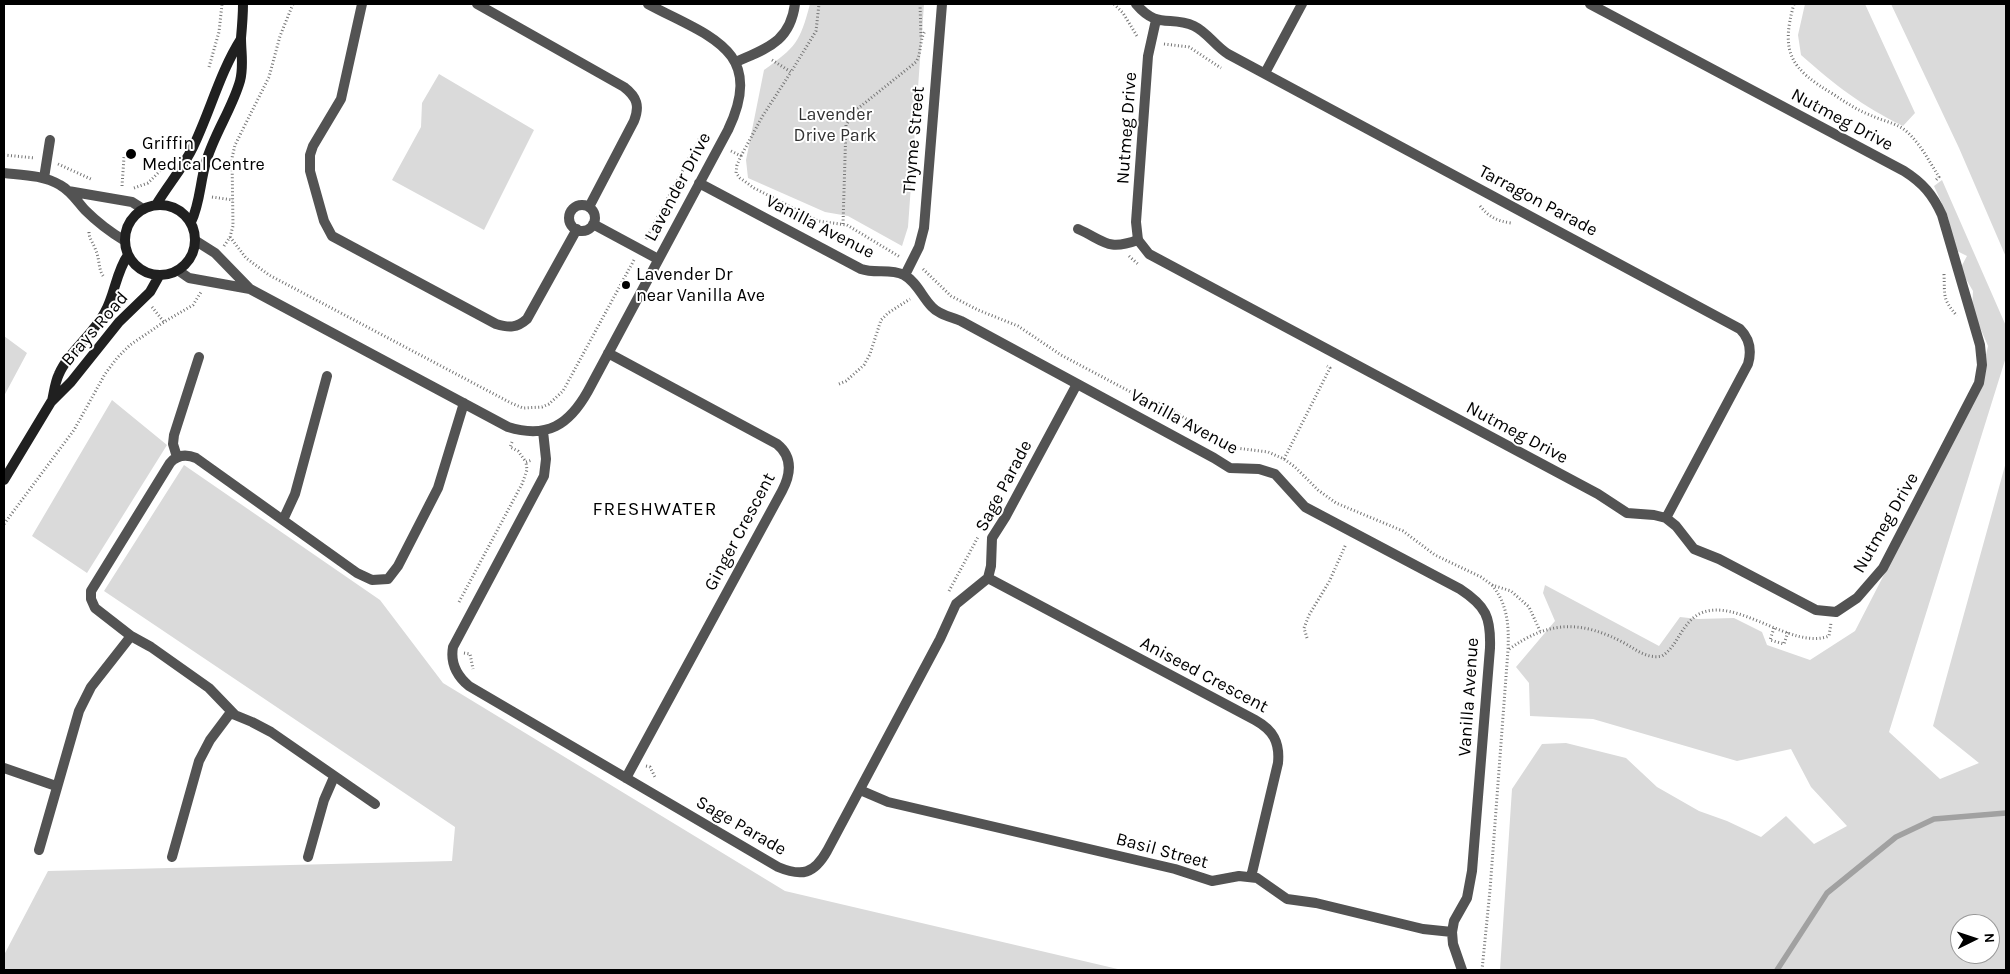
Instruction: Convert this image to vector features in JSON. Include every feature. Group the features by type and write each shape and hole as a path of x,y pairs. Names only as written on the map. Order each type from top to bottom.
{"main road":[{"path":"191,222 196,211 202,178 212,145 228,113 241,79 244,63 241,39 243,4"},
{"path":"156,205 187,160 216,96 229,58 241,39"},
{"path":"156,205 176,208 191,222 196,241 194,252 188,263 178,271 169,275 159,276 141,270 128,255 125,241 129,222 143,209 156,205"},
{"name":"Brays Road","path":"51,402 59,375 69,358 94,329 110,304 118,280 120,266 128,255"},
{"name":"Brays Road","path":"4,480 51,402 71,382 119,322 150,292 159,276"}],"street":[{"path":"362,4 341,99 313,146 310,155 310,171 324,221 332,236 496,324 513,327 522,323 530,314 577,229"},
{"path":"477,4 624,87 636,100 638,111 634,121 589,207"},
{"path":"648,4 716,40 731,54 736,62 769,46 783,36 792,20 795,4"},
{"name":"Thyme Street","path":"905,275 919,247 924,228 942,4"},
{"path":"1136,4 1156,20"},
{"path":"1266,73 1302,4"},
{"name":"Nutmeg Drive","path":"1156,20 1148,56 1136,222 1138,240 1145,250 1154,257 1598,494 1627,513 1666,518 1676,526 1690,546 1700,552 1719,559 1816,610 1831,613 1843,609 1857,598 1883,568 1974,394 1981,374 1982,355 1942,215 1930,192 1904,171 1590,4"},
{"name":"Tarragon Parade","path":"1156,20 1193,25 1205,33 1221,49 1721,317 1743,332 1750,346 1748,364 1666,518"},
{"name":"Lavender Drive","path":"196,241 215,253 250,289 508,427 524,431 543,431 558,425 574,414 736,114 740,101 741,81 736,62"},
{"path":"44,178 50,140"},
{"path":"4,173 44,178 68,190 132,202 143,209"},
{"name":"Vanilla Avenue","path":"699,183 861,269 868,271 893,271 905,275 914,282 937,312 961,322 1214,458 1227,467 1234,469 1259,469 1276,474 1305,507 1460,588 1482,606 1490,626 1490,648 1472,872 1467,898 1454,921 1452,932"},
{"path":"68,190 86,211 109,232 125,241"},
{"path":"577,206 589,207 594,213 593,224 584,230 577,229 571,223 571,212 577,206"},
{"path":"593,224 658,259"},
{"path":"1078,229 1110,245 1120,246 1138,240"},
{"name":"Lavender Drive","path":"178,271 189,278 250,289"},
{"name":"Ginger Crescent","path":"608,354 777,444 787,456 789,472 782,491 626,778"},
{"path":"176,458 173,444 174,435 199,357"},
{"path":"283,520 295,494 327,376"},
{"name":"Sage Parade","path":"543,431 546,459 544,476 532,502 453,647 453,666 458,676 469,686 778,867 801,873 812,870 822,860 940,639 956,604 988,578 991,566 991,542 994,533 1006,516 1077,384"},
{"path":"375,804 271,732 231,712 209,688 151,647 131,636 95,608 90,599 91,591 166,470 176,458 186,455 196,458 357,573 372,580 388,579 398,566 438,488 464,403"},
{"name":"Aniseed Crescent","path":"988,578 1255,720 1273,734 1278,749 1278,763 1251,876"},
{"path":"38,850 74,726 84,699 131,636"},
{"path":"172,857 199,760 210,740 231,712"},
{"path":"4,768 56,786"},
{"path":"308,857 324,800 334,777"},
{"name":"Basil Street","path":"860,790 888,802 1175,869 1205,880 1251,876"},
{"path":"1251,876 1263,881 1286,899 1316,903 1423,929 1452,932 1453,944 1462,970"}],"path":[{"path":"209,69 215,49 222,4"},
{"path":"222,248 230,237 233,226 232,158 234,145 268,77 280,36 293,4"},
{"path":"819,4 816,31 762,117 741,156 736,169 738,176 769,196 818,221 843,224 900,257"},
{"path":"843,224 846,125 856,110 916,62 921,51 920,4"},
{"path":"1114,4 1123,13 1136,36"},
{"path":"1794,4 1787,39 1789,50 1801,72 1863,112 1895,124 1908,133 1939,177 1933,183"},
{"path":"921,38 926,28"},
{"path":"1161,44 1189,46 1225,70"},
{"path":"772,60 791,72"},
{"path":"646,238 702,134 709,138"},
{"path":"732,151 741,156"},
{"path":"122,187 124,157"},
{"path":"113,186 142,186 152,179 165,165"},
{"path":"161,170 166,175"},
{"path":"207,196 233,200"},
{"path":"1478,204 1495,220 1514,223"},
{"path":"92,228 89,237 96,251 102,274 109,280"},
{"path":"230,237 246,258 268,275 523,408 542,407 549,404 563,391 635,259"},
{"path":"1124,250 1141,266"},
{"path":"921,268 957,299 978,310 1027,330 1061,355 1142,398 1169,408 1189,423 1220,441 1236,448 1268,452 1284,458 1326,497 1402,531 1435,555 1481,577 1499,593 1509,630 1490,890 1482,970"},
{"path":"1943,272 1944,295 1948,305 1959,319"},
{"path":"932,285 937,282"},
{"path":"4,524 74,430 105,374 117,358 130,345 193,305 199,298 202,288"},
{"path":"839,384 846,381 864,365 870,354 881,320 910,298"},
{"path":"149,304 164,322"},
{"path":"1284,458 1330,368 1325,365"},
{"path":"522,414 523,408"},
{"path":"458,605 522,484 527,470 526,462 518,451 510,447 512,442"},
{"path":"526,462 532,460"},
{"path":"1359,522 1363,515"},
{"path":"946,597 982,529"},
{"path":"1307,638 1304,628 1309,615 1329,582 1347,543"},
{"path":"1492,585 1505,588 1518,596 1529,607 1540,631"},
{"path":"1508,650 1523,639 1540,631 1569,626 1584,627 1614,638 1647,656 1656,657 1667,653 1688,623 1707,611 1732,612 1774,628 1807,637 1824,638 1830,635 1831,624"},
{"path":"1774,628 1770,640 1784,644 1788,632"},
{"path":"464,653 470,654 472,667 478,674"},
{"path":"645,766 650,767 652,775 657,780"}],"green space":[{"name":"Lavender Drive Park","path":"810,4 924,4 908,227 902,246 848,216 825,212 748,178 746,160 764,70 795,43 803,27"},
{"path":"1805,4 1865,4 1915,113 1903,126 1849,94 1801,55 1798,35"},
{"path":"1891,4 2006,4 2006,257 1959,148"},
{"path":"439,74 534,130 484,230 392,180 421,127 422,103"},
{"path":"1942,180 2006,326 2006,357 1889,732 1940,779 1979,763 1933,726 2006,462 2006,970 1500,970 1512,789 1542,744 1566,743 1626,758 1657,787 1699,811 1727,821 1761,837 1786,816 1814,844 1847,826 1811,787 1791,749 1737,761 1593,719 1530,716 1529,683 1516,667 1555,621 1543,593 1545,585 1659,646 1680,617 1698,619 1734,618 1762,632 1767,645 1810,660 1855,631 1977,394 1988,346 1972,309 1973,291 1960,269 1967,256 1955,250 1948,217 1934,186"},
{"path":"4,336 27,353 4,396"},
{"path":"112,400 167,445 87,573 32,536"},
{"path":"184,465 380,600 443,683 785,891 1122,970 4,970 4,955 48,871 452,861 455,827 104,591"}],"waterway":[{"path":"1777,970 1827,893 1896,837 1934,819 2006,813"}],"place":[{"name":"Griffin Medical Centre","path":"131,154"},
{"name":"Lavender Dr near Vanilla Ave","path":"626,285"}],"district":[{"name":"FRESHWATER","path":"655,510"}]}
